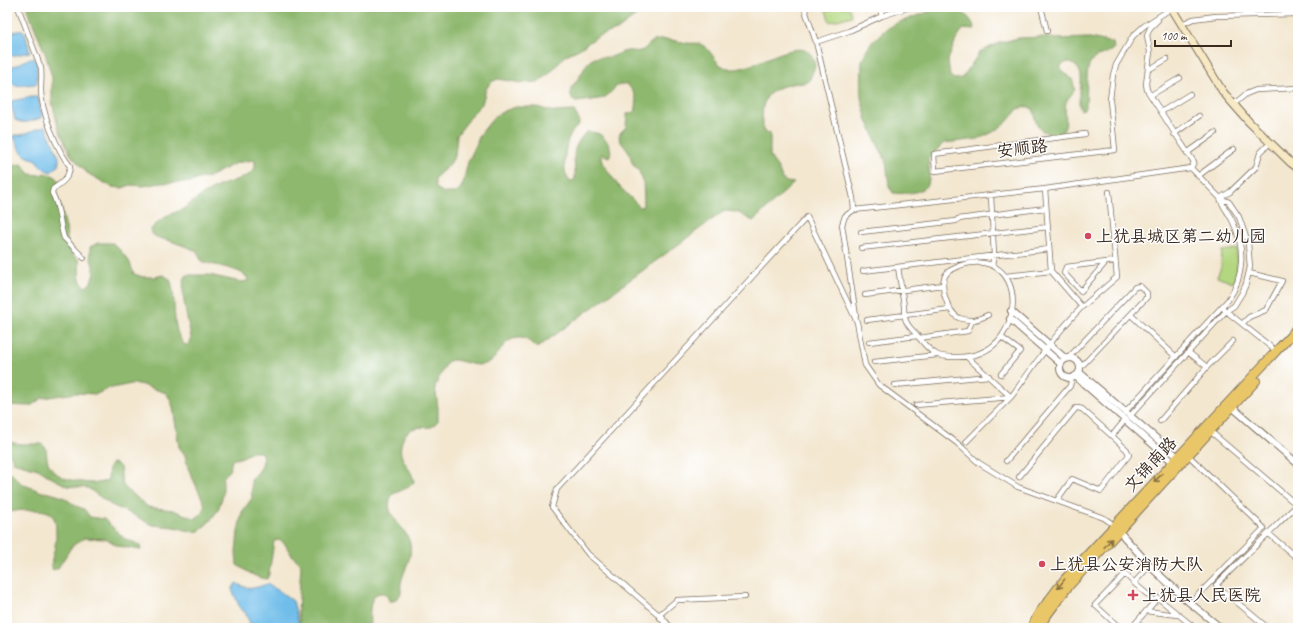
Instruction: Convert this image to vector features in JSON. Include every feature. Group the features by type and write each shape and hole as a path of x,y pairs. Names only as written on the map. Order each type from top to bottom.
{"main road":[{"path":"1172,7 1223,92 1249,122 1297,167"},
{"name":"文锦南路","path":"1040,628 1067,588 1116,528 1175,459 1293,333 1298,325"},
{"name":"文锦南路","path":"1030,628 1039,613 1064,580 1188,455 1298,334"}],"street":[{"path":"18,7 41,68 42,77 40,90 47,120 63,158 70,166 65,181 53,188 52,193 59,208 62,233 64,238 84,258"},
{"path":"804,7 816,42 853,198 854,210"},
{"path":"879,7 882,16"},
{"path":"816,42 849,31 882,16 910,7"},
{"path":"1041,7 1047,32"},
{"name":"安顺路","path":"1085,134 934,154 935,171 1115,150 1110,100 1113,75 1116,65 1133,36 1144,26 1172,7"},
{"path":"1165,13 1150,28 1147,34 1150,52 1146,84 1174,134 1194,162 1191,168"},
{"path":"1182,24 1193,19 1216,16 1298,14"},
{"path":"1148,70 1167,59"},
{"path":"1151,95 1180,78"},
{"path":"1234,104 1246,94 1256,90 1298,88"},
{"path":"1161,112 1190,94"},
{"path":"1174,134 1200,116"},
{"path":"1187,153 1215,133"},
{"path":"1220,198 1230,192 1256,167 1260,153 1270,143"},
{"path":"1198,176 1234,149"},
{"path":"1126,416 1226,311 1234,306 1243,291 1249,272 1250,253 1248,243 1242,225 1236,214 1229,202 1220,198 1191,168"},
{"path":"1191,168 1045,189 854,210 845,216 842,226 856,322 865,365 879,385 957,443 979,463 1018,487 1104,518 1116,528 1190,603 1221,628"},
{"path":"1045,189 1051,271 1082,307"},
{"path":"966,442 1011,397 1045,350 1071,318 1117,277 1109,192"},
{"path":"991,195 994,256 992,265"},
{"path":"1112,436 1126,416 1176,357 1222,308 1235,288 1241,269 1239,236 1220,198"},
{"path":"861,232 956,221 958,219 1046,208"},
{"path":"1230,217 1236,214"},
{"path":"670,628 659,615 588,554 552,507 557,488 806,217 856,322"},
{"path":"862,248 1048,227"},
{"path":"864,271 1049,250"},
{"path":"1106,262 1081,291 1064,274 1066,267 1106,262 1115,261"},
{"path":"874,362 937,355 967,357 981,354 990,348 1001,337 1008,325 1011,311 1011,287 1006,276 997,267 988,264 977,263 958,267 948,272 944,279 943,288 950,309 958,317 972,320 988,315"},
{"path":"898,267 906,321 918,337 937,355"},
{"path":"1241,269 1282,281 1266,310 1249,317 1242,324"},
{"path":"1006,276 1051,271"},
{"path":"865,295 943,285"},
{"path":"1006,461 1070,386 1076,373 1131,315 1147,297 1148,293 1140,286 1135,287 1068,359 1061,364"},
{"path":"1235,288 1243,291"},
{"path":"1222,308 1276,351"},
{"path":"867,320 950,309"},
{"path":"1011,311 1068,359 1076,360 1076,373 1175,459"},
{"path":"1131,315 1176,357"},
{"path":"1010,319 1061,364 1063,375 1076,373"},
{"path":"869,342 968,332 972,320"},
{"path":"1001,337 1020,351 1001,374"},
{"path":"1160,421 1207,367 1234,341"},
{"path":"1188,352 1207,367"},
{"path":"967,357 1011,397"},
{"path":"895,385 989,376"},
{"path":"916,405 1011,397"},
{"path":"1232,407 1298,464"},
{"path":"1019,477 1076,408 1082,409 1127,450 1129,455 1101,491 1072,479 1057,500"},
{"path":"1210,431 1297,505 1216,585 1268,628"},
{"path":"1188,455 1264,528 1190,603"},
{"path":"1269,534 1298,559"},
{"path":"1134,583 1150,564"},
{"path":"1120,628 1094,605 1125,574 1155,601"},
{"path":"659,615 677,600 745,597"},
{"path":"1131,628 1158,598 1195,628"},
{"path":"1146,611 1180,616"}],"green space":[{"path":"27,7 666,7 661,11 640,13 617,30 598,36 579,49 566,55 552,71 539,82 522,83 498,79 491,82 486,89 482,104 457,135 455,156 449,165 435,179 436,188 444,193 455,193 461,188 468,162 479,136 494,117 504,111 516,107 536,107 555,112 574,111 578,118 579,124 569,137 565,153 565,173 570,181 575,180 574,155 580,139 586,132 597,133 607,141 611,151 609,157 602,154 602,162 617,184 640,207 642,207 644,200 643,181 638,169 633,165 629,152 619,137 620,133 626,127 627,114 634,112 636,108 636,101 632,90 627,84 623,84 616,86 603,98 577,102 572,99 572,88 585,66 595,58 611,57 626,51 640,51 654,41 667,40 700,44 706,48 725,68 731,69 749,66 780,53 799,49 809,52 815,66 809,81 781,87 768,95 765,100 762,114 763,131 770,134 770,157 778,168 782,179 786,182 794,183 753,221 737,212 724,211 537,348 526,339 512,339 504,345 494,358 485,364 477,365 451,360 446,364 435,386 438,421 432,427 415,428 408,431 401,446 402,457 413,476 414,482 409,487 393,494 390,501 389,507 391,513 406,534 411,550 401,583 401,594 394,601 389,601 387,596 383,593 376,595 373,598 370,608 370,628 301,628 298,612 301,565 290,553 284,543 279,540 274,541 267,579 255,576 237,565 236,552 242,512 252,498 251,480 261,468 263,456 261,452 252,452 241,458 232,460 230,469 223,478 223,495 218,510 209,522 199,531 194,532 148,523 111,505 88,488 67,486 38,469 13,462 11,455 7,452 7,442 42,444 46,448 47,460 52,469 66,479 78,482 99,483 104,481 108,479 110,465 112,463 117,464 120,467 122,483 125,488 148,507 173,510 193,518 196,518 201,514 205,505 188,468 185,455 179,447 173,407 166,393 139,384 131,384 107,389 97,394 76,393 42,398 28,406 7,405 7,168 22,164 30,174 41,175 44,173 57,178 59,182 54,192 55,198 61,207 67,239 72,254 79,260 79,275 82,284 85,287 90,284 94,270 90,255 90,247 98,243 113,243 129,261 134,274 143,277 163,275 170,279 177,331 185,345 188,345 191,338 183,295 184,280 187,275 209,275 241,282 248,281 247,277 230,268 204,262 201,260 197,252 153,235 150,230 159,221 183,209 202,195 219,186 247,176 255,168 255,161 253,160 236,163 209,177 191,182 161,183 143,186 131,185 122,188 112,187 87,173 70,154 58,127 52,102 52,77 45,53 29,16"},
{"path":"838,7 849,7 852,16 830,22 826,11"},
{"path":"939,8 951,8 960,11 970,19 974,26 974,30 964,29 960,33 948,60 950,76 954,79 962,78 980,52 999,43 1018,38 1090,38 1113,43 1114,48 1095,58 1090,63 1087,74 1086,101 1084,109 1081,110 1079,105 1081,77 1079,71 1075,66 1068,62 1061,65 1061,70 1072,79 1075,89 1066,102 1066,122 1064,130 1061,133 1052,134 1041,130 1036,124 1033,109 1023,107 1018,109 1006,123 993,132 978,139 944,143 928,159 929,179 924,188 911,193 893,193 889,186 886,161 867,121 861,98 862,61 866,51 873,41 887,28"},
{"path":"1237,249 1237,270 1233,283 1217,277 1221,267 1222,251"},
{"path":"7,469 22,484 42,492 63,497 76,506 84,509 90,517 104,519 125,539 140,545 141,550 118,546 106,539 84,538 72,546 58,568 53,570 52,562 56,536 54,518 50,513 41,510 21,510 7,513"}],"water":[{"path":"23,30 30,52 7,57 7,33"},
{"path":"30,58 34,58 37,65 37,83 15,86 7,77 7,67 17,65"},
{"path":"38,97 42,116 41,118 25,122 15,120 11,101"},
{"path":"45,126 59,157 59,165 51,172 44,169 35,159 24,154 19,149 14,137 15,135 21,135"},
{"path":"236,583 244,587 251,588 267,584 281,592 293,601 300,628 252,628 245,612 241,610 232,590"}],"place":[{"name":"上犹县城区第二幼儿园","path":"1088,236"},
{"name":"上犹县公安消防大队","path":"1042,564"},
{"name":"上犹县人民医院","path":"1133,595"}]}
